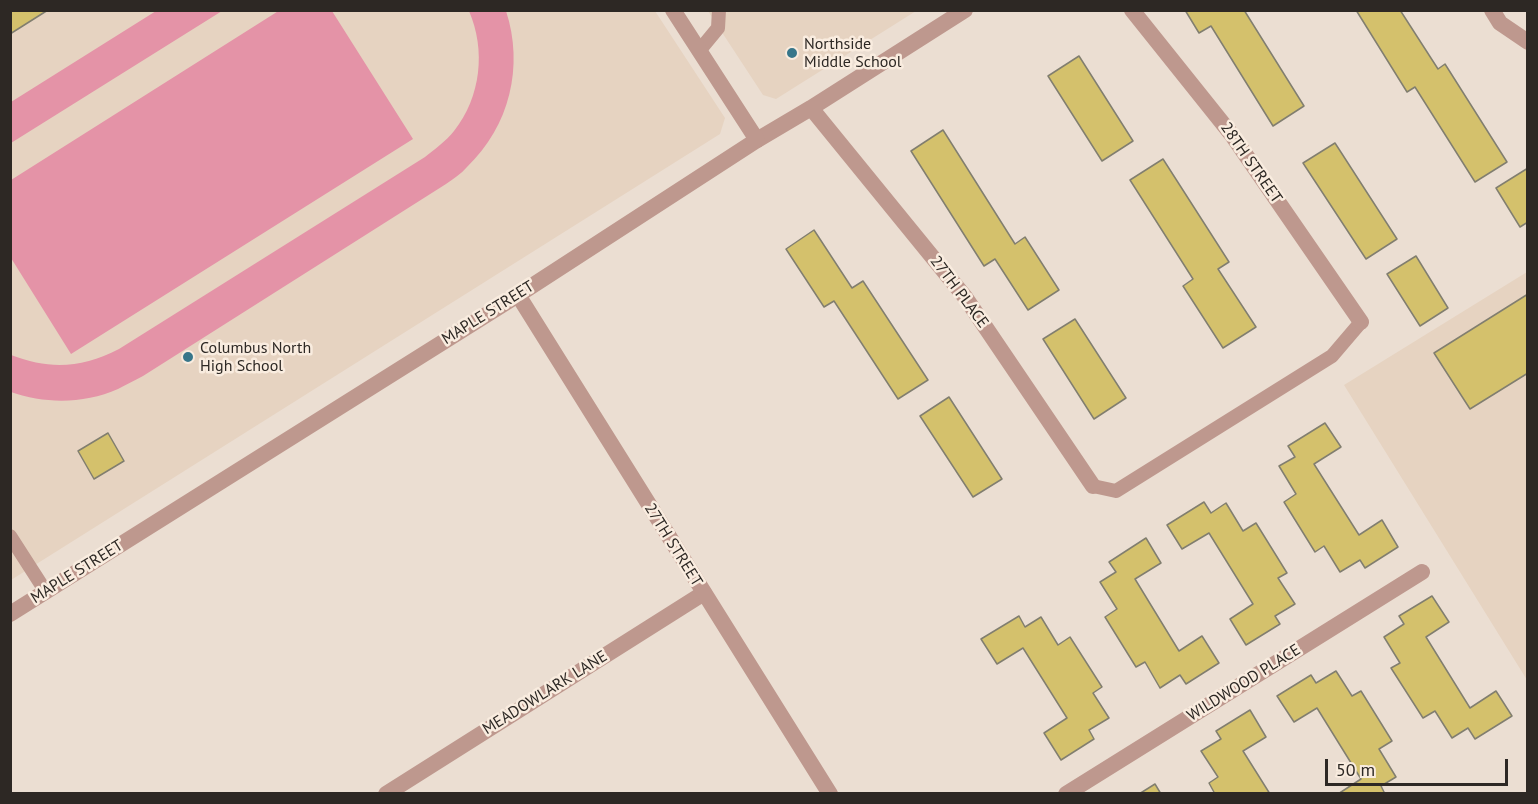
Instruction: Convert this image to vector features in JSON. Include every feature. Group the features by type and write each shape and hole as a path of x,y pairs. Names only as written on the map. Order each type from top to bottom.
{"street":[{"path":"673,10 757,140"},
{"name":"MAPLE STREET","path":"10,614 518,295 757,140 965,10"},
{"name":"28TH STREET","path":"1132,10 1232,135 1361,322"},
{"path":"1492,10 1500,23 1527,42"},
{"name":"27TH PLACE","path":"811,108 965,297 1093,486"},
{"name":"27TH STREET","path":"518,295 830,794"},
{"name":"WILDWOOD PLACE","path":"1066,794 1422,572"},
{"name":"MEADOWLARK LANE","path":"386,794 704,593"}],"lane":[{"path":"699,51 718,28 719,10"},
{"path":"1093,486 1116,491 1332,356 1361,322"},
{"path":"10,536 46,592"}],"shaded area":[{"path":"280,10 332,11 413,139 71,354 11,258 11,180"},
{"name":"Columbus North High School","path":"11,11 655,11 725,118 720,134 11,580"},
{"path":"156,11 222,11 11,143 11,102"},
{"path":"469,11 506,11 514,53 513,74 503,114 482,151 465,170 143,376 118,389 92,397 64,401 37,399 11,392 11,355 39,363 66,365 92,360 119,349 425,157 440,145 463,118 475,88 478,73 478,41"},
{"name":"Northside Middle School","path":"708,11 916,11 776,99 763,95"},
{"path":"1527,272 1527,680 1344,385"}],"building":[{"path":"10,10 48,10 10,34"},
{"path":"1185,10 1244,10 1304,106 1273,126 1211,26 1199,33"},
{"path":"1356,10 1400,10 1438,69 1445,64 1507,162 1475,182 1415,87 1407,92"},
{"path":"1079,56 1133,141 1102,161 1048,76"},
{"path":"943,130 1015,244 1025,237 1059,290 1028,310 995,259 984,266 911,151"},
{"path":"1335,143 1397,239 1366,259 1303,163"},
{"path":"1163,159 1229,262 1218,269 1256,327 1223,348 1183,286 1193,279 1130,180"},
{"path":"1528,168 1528,222 1520,227 1496,188"},
{"path":"814,230 852,288 863,281 928,380 898,399 834,301 824,307 786,249"},
{"path":"1416,256 1448,308 1420,326 1387,274"},
{"path":"1528,294 1528,373 1470,409 1434,353"},
{"path":"1075,319 1126,398 1094,419 1043,339"},
{"path":"949,397 1002,479 973,497 920,416"},
{"path":"1325,423 1341,447 1314,464 1359,535 1382,520 1398,547 1365,568 1360,560 1340,572 1324,546 1315,552 1284,502 1296,494 1279,466 1295,457 1288,446"},
{"path":"108,433 124,461 94,479 78,451"},
{"path":"1204,502 1211,513 1226,503 1243,531 1256,523 1287,573 1278,578 1295,604 1275,616 1280,624 1246,645 1230,619 1253,604 1209,533 1182,549 1167,525"},
{"path":"1146,538 1161,563 1135,579 1179,651 1202,636 1219,663 1186,684 1180,675 1160,688 1145,662 1136,667 1105,617 1117,609 1100,582 1116,572 1109,562"},
{"path":"1432,596 1449,622 1426,637 1470,708 1496,691 1512,716 1475,739 1468,728 1452,738 1435,711 1423,718 1391,668 1400,663 1384,637 1404,624 1399,616"},
{"path":"1019,616 1025,627 1041,617 1058,645 1070,637 1102,687 1093,693 1109,718 1089,730 1094,739 1061,760 1044,733 1067,718 1023,648 997,664 981,639"},
{"path":"1336,671 1352,696 1361,691 1392,741 1379,749 1396,777 1381,786 1385,794 1338,794 1361,779 1317,708 1294,722 1277,696 1311,675 1316,683"},
{"path":"1250,710 1266,737 1243,751 1270,794 1215,794 1209,783 1218,777 1201,751 1221,739 1216,731"},
{"path":"1155,784 1161,794 1139,794"}],"place":[{"name":"Northside Middle School","path":"792,53"},
{"name":"Columbus North High School","path":"188,357"}]}
